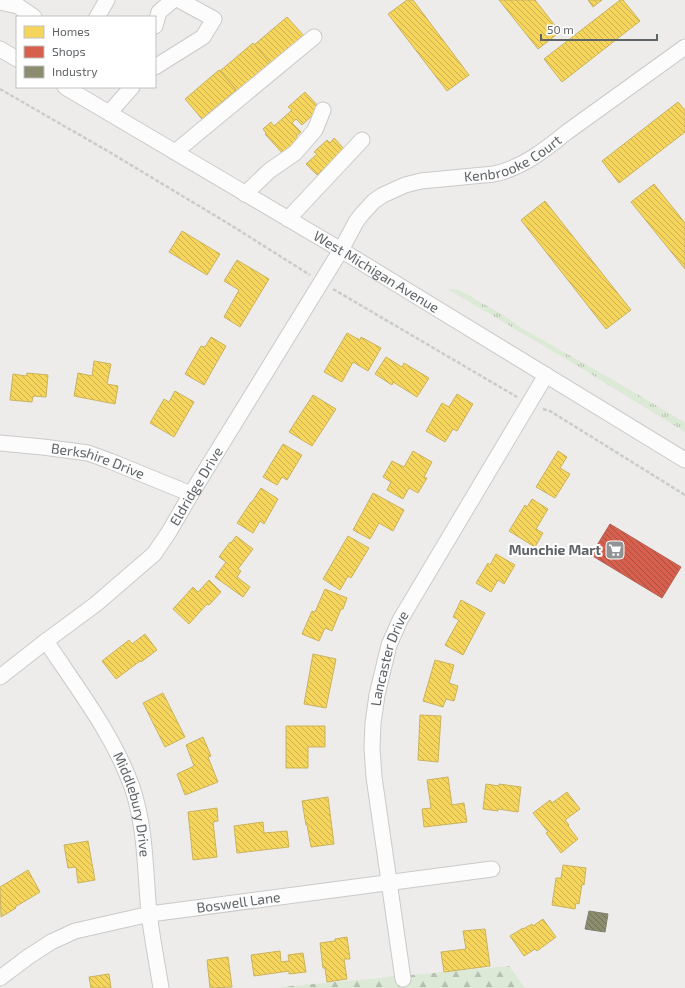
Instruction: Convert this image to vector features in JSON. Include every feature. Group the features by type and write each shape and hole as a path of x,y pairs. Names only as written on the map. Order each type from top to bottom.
{"street":[{"path":"98,16 107,0"},
{"path":"156,22 159,12 172,0"},
{"path":"156,66 204,37 214,18 179,0"},
{"path":"0,2 18,6 33,16"},
{"path":"175,152 314,37"},
{"name":"Kenbrooke Court","path":"341,250 362,214 374,201 383,195 405,185 421,181 505,172 525,162 550,145 685,46"},
{"path":"0,49 16,58"},
{"path":"109,113 131,88"},
{"name":"West Michigan Avenue","path":"72,89 109,113 341,250 685,460"},
{"path":"245,194 269,171 295,153 315,130 322,110"},
{"path":"288,219 362,140"},
{"name":"Eldridge Drive","path":"0,677 96,604 154,554 169,532 341,250"},
{"name":"Lancaster Drive","path":"403,979 374,777 372,748 373,723 377,695 389,645 400,620 546,375"},
{"name":"Berkshire Drive","path":"0,443 88,453 191,494"},
{"name":"Middlebury Drive","path":"46,641 99,720 132,787 141,821 150,914 162,988"},
{"name":"Boswell Lane","path":"0,978 51,942 75,931 150,914 492,869"}],"path":[{"path":"0,89 111,153 322,282 529,404 550,411 685,495"}],"green space":[{"path":"447,289 459,290 500,313 523,329 684,422 685,432 571,362"},
{"path":"509,966 525,988 281,988 281,987"}],"building: Homes":[{"path":"407,0 413,0 469,75 447,91 388,14"},
{"path":"499,0 535,0 560,32 538,49"},
{"path":"588,0 602,0 593,7"},
{"path":"620,0 623,0 640,21 562,82 544,59"},
{"path":"287,17 305,37 272,65 254,45"},
{"path":"253,43 271,64 238,92 220,71"},
{"path":"219,70 236,90 202,119 185,99"},
{"path":"305,92 320,108 302,125 296,119 292,123 301,132 296,136 300,141 284,155 265,134 266,133 263,129 271,122 274,126 292,110 288,107"},
{"path":"678,102 685,110 685,132 619,183 602,161"},
{"path":"334,138 345,150 329,168 327,166 317,175 306,164 317,154 314,152 327,140 330,143"},
{"path":"654,184 685,223 685,269 631,202"},
{"path":"545,201 631,310 606,329 521,220"},
{"path":"182,231 220,254 207,275 169,252"},
{"path":"237,260 269,279 240,327 224,317 239,290 224,281"},
{"path":"347,333 360,340 361,337 381,348 368,371 353,362 342,382 324,372"},
{"path":"211,337 226,346 204,385 185,374 201,346 205,347"},
{"path":"386,357 402,367 404,363 429,378 417,397 393,382 392,385 375,374"},
{"path":"94,361 111,364 107,384 118,386 115,404 74,396 78,373 92,376"},
{"path":"27,373 48,375 46,397 33,396 32,402 10,400 13,374 26,376"},
{"path":"175,391 194,402 174,437 150,423 164,399 169,402"},
{"path":"457,394 473,404 457,431 453,429 445,442 426,431 442,403 449,407"},
{"path":"313,395 336,409 312,446 289,432"},
{"path":"283,444 302,455 287,480 282,477 277,485 263,477"},
{"path":"413,451 432,462 424,477 427,478 418,493 409,488 403,499 387,490 391,482 383,477 392,461 404,467"},
{"path":"558,451 567,457 560,468 570,474 555,498 536,487"},
{"path":"261,488 278,499 264,524 260,521 253,533 237,523"},
{"path":"373,493 404,510 393,531 379,523 370,539 353,530"},
{"path":"532,499 548,509 536,529 543,533 535,547 509,531 525,505 527,507"},
{"path":"236,536 253,549 238,569 241,571 237,577 250,587 243,597 215,577 226,562 219,557"},
{"path":"348,536 369,548 351,578 348,576 340,590 323,579"},
{"path":"496,554 515,565 504,584 498,580 491,592 476,583 488,563 490,565"},
{"path":"209,580 221,592 209,605 207,604 189,624 173,609 193,587 198,592"},
{"path":"325,589 347,598 332,631 325,628 319,641 302,634 312,611 315,612"},
{"path":"461,600 485,613 463,655 445,645 459,620 453,617"},
{"path":"145,634 157,650 116,679 102,661 129,640 132,644"},
{"path":"313,654 336,659 326,708 304,704"},
{"path":"435,660 454,665 449,683 458,686 454,701 446,699 443,707 423,701"},
{"path":"163,693 185,737 165,747 143,703"},
{"path":"420,715 441,716 438,762 418,760"},
{"path":"286,726 325,726 325,747 308,747 308,768 286,768"},
{"path":"203,737 211,756 208,757 218,782 185,795 177,774 194,766 186,745"},
{"path":"448,777 452,805 464,803 467,822 424,827 422,809 431,808 427,780"},
{"path":"486,784 521,787 518,812 498,809 498,811 483,809"},
{"path":"567,792 580,809 565,820 578,839 561,853 546,833 548,832 533,813 550,800 552,803"},
{"path":"328,797 334,844 311,847 302,801"},
{"path":"217,808 218,821 213,822 217,857 193,860 188,812"},
{"path":"263,822 264,833 287,831 289,847 237,853 234,826"},
{"path":"88,841 95,880 78,883 76,867 68,868 64,845"},
{"path":"563,865 586,868 584,885 582,884 579,904 576,903 575,909 552,905 556,878 561,878"},
{"path":"28,870 40,892 1,917 0,887"},
{"path":"543,919 556,937 537,951 535,949 524,956 510,936 532,924 533,926"},
{"path":"485,929 490,966 444,972 441,952 466,949 463,931"},
{"path":"347,937 350,959 344,959 347,979 327,982 325,968 323,968 320,943 335,941 335,939"},
{"path":"280,951 281,962 289,961 288,955 303,953 306,972 289,974 289,971 254,976 251,955"},
{"path":"228,957 232,987 210,988 207,960"},
{"path":"109,974 111,988 91,988 89,977"}],"building: Shops":[{"path":"610,524 681,567 662,598 591,555"}],"building: Industry":[{"path":"589,911 608,914 605,932 585,929"}],"place":[{"name":"Munchie Mart","path":"615,550"}]}
